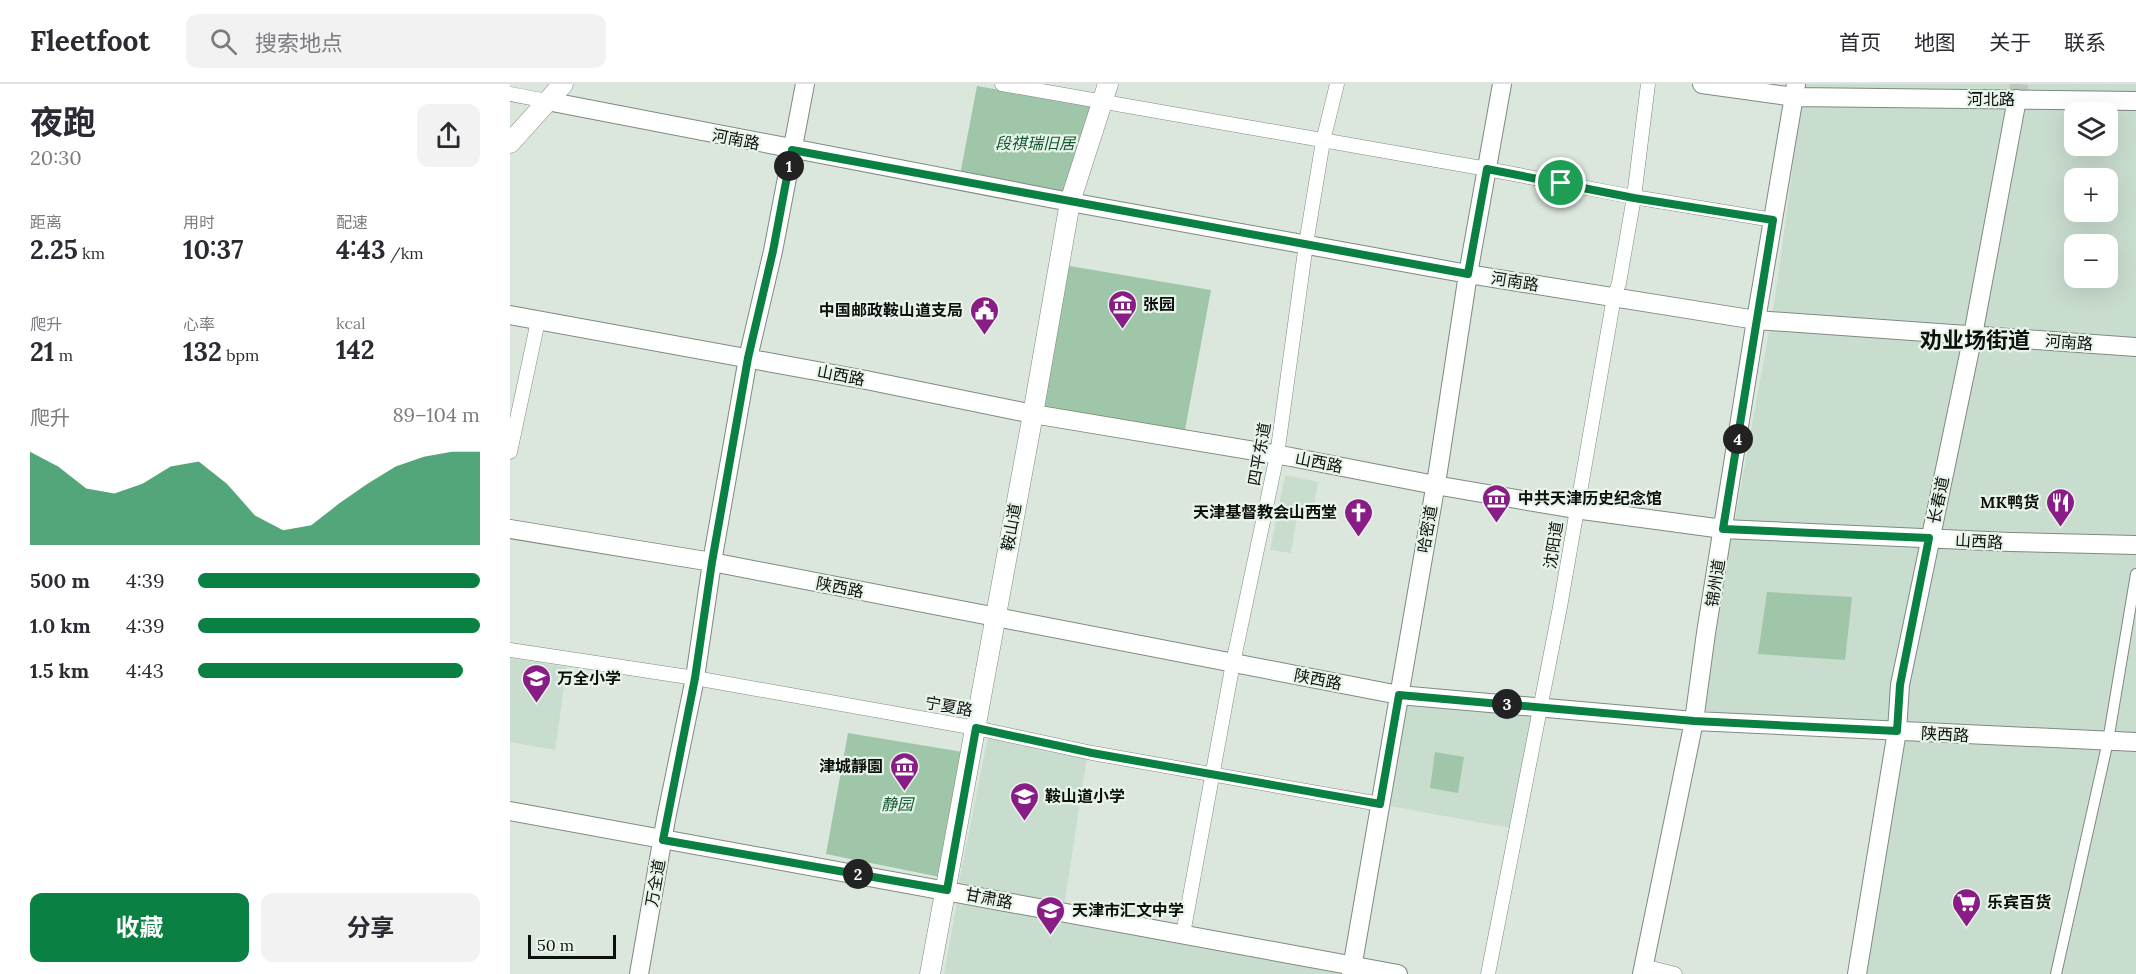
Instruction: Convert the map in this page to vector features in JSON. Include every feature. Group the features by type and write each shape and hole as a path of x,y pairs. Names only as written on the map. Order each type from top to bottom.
{"main road":[{"path":"510,143 563,84"},
{"name":"鞍山道","path":"930,974 1070,202 1106,93"}],"street":[{"name":"万全道","path":"639,974 695,678 712,562 748,358 773,251 805,84"},
{"path":"1002,84 1106,93 1323,141 1487,169 1634,198 1773,220"},
{"name":"四平东道","path":"1183,934 1233,663 1277,454 1306,244 1323,141 1337,84"},
{"name":"哈密道","path":"1352,969 1502,84"},
{"name":"沈阳道","path":"1488,974 1540,707 1614,297 1619,283 1634,198 1648,84"},
{"name":"河北路","path":"1702,84 1795,91 2136,101"},
{"name":"锦州道","path":"1642,970 1694,721 1756,320 1795,91"},
{"path":"510,94 547,101"},
{"name":"长春道","path":"1857,974 1897,731 1900,685 1973,335 2016,99"},
{"name":"河南路","path":"547,101 1070,202 1468,274 1756,320 2136,346"},
{"name":"山西路","path":"510,315 748,358 1033,414 1277,454 1435,485 1723,529 2136,545"},
{"path":"510,452 538,321"},
{"name":"陕西路","path":"510,530 712,562 1399,695 1694,721 2136,742"},
{"path":"2056,974 2108,741 2136,574"},
{"name":"宁夏路","path":"510,650 695,678 976,728 1092,753 1380,804"},
{"name":"甘肃路","path":"510,811 1183,934 1352,969 1398,974"},
{"path":"1642,970 1676,974"}],"shaded area":[{"path":"1804,84 2136,84 2136,735 1699,718 1775,298"},
{"path":"1285,475 1318,482 1313,513 1298,510 1291,553 1270,550"},
{"name":"万全小学","path":"510,658 567,667 555,750 510,742"},
{"path":"1401,700 1533,712 1510,828 1384,805"},
{"name":"鞍山道小学","path":"988,736 1087,757 1064,906 958,887"},
{"path":"1900,737 2136,749 2136,974 1861,974"},
{"name":"天津市汇文中学","path":"957,902 1346,969 1344,974 944,974"}],"green space":[{"name":"段祺瑞旧居","path":"977,86 1099,107 1072,198 960,175"},
{"name":"张园","path":"1064,265 1211,290 1184,435 1038,410"},
{"path":"1767,592 1852,597 1845,660 1758,654"},
{"name":"静园","path":"848,733 969,753 945,878 826,854"},
{"path":"1435,752 1464,757 1458,793 1430,788"}],"tunnel":[{"path":"2017,99 2019,84"}],"place":[{"name":"张园","path":"1122,330"},
{"name":"中国邮政鞍山道支局","path":"984,336"},
{"name":"中共天津历史纪念馆","path":"1497,524"},
{"name":"MK鸭货","path":"2060,528"},
{"name":"天津基督教会山西堂","path":"1358,538"},
{"name":"万全小学","path":"536,704"},
{"name":"津城靜園","path":"904,792"},
{"name":"鞍山道小学","path":"1024,822"},
{"name":"乐宾百货","path":"1966,928"},
{"name":"天津市汇文中学","path":"1051,936"}],"district":[{"name":"劝业场街道","path":"1975,340"}],"route":[{"path":"792,150 1468,274 1487,169 1561,183 1634,198 1773,220 1723,529 1929,538 1900,685 1897,731 1694,721 1399,695 1380,804 1092,753 976,728 947,890 663,840 695,678 712,562 748,358 773,251 792,150"}]}
